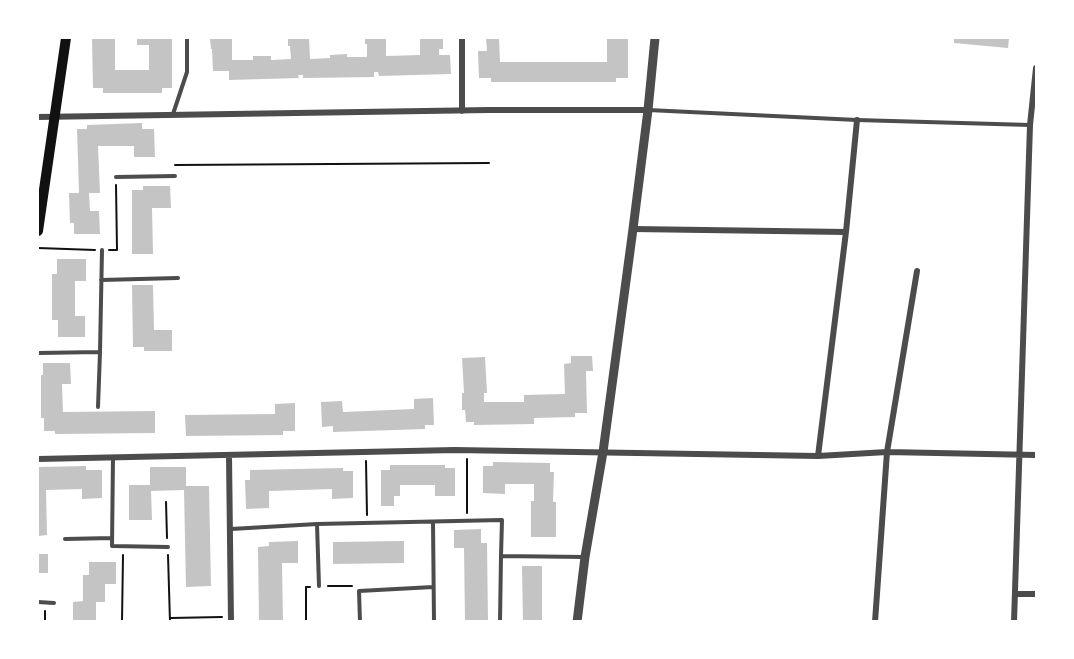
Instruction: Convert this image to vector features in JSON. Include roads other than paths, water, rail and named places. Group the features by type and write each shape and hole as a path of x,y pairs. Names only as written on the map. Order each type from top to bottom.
{"main road":[{"path":"38,231 66,38"}],"street":[{"path":"462,38 462,111"},
{"path":"577,621 585,557 603,452 656,38"},
{"path":"1014,621 1030,124 1036,71"},
{"path":"38,117 648,110"},
{"path":"818,456 846,232 857,120"},
{"path":"633,230 846,232"},
{"path":"875,621 887,452 917,271"},
{"path":"38,459 467,450 818,456 887,452 1036,456"},
{"path":"229,455 231,619"},
{"path":"1016,594 1036,594"}],"lane":[{"path":"173,115 187,72 187,38"},
{"path":"648,110 857,120 1030,124"},
{"path":"116,177 176,176"},
{"path":"98,407 102,250"},
{"path":"101,279 178,278"},
{"path":"38,354 100,352"},
{"path":"113,457 112,546 168,547"},
{"path":"231,529 317,524 502,520 500,621"},
{"path":"433,522 434,621"},
{"path":"317,524 320,586"},
{"path":"65,539 112,538"},
{"path":"501,555 585,557"},
{"path":"360,621 359,591 434,587"},
{"path":"38,602 54,603"}]}
